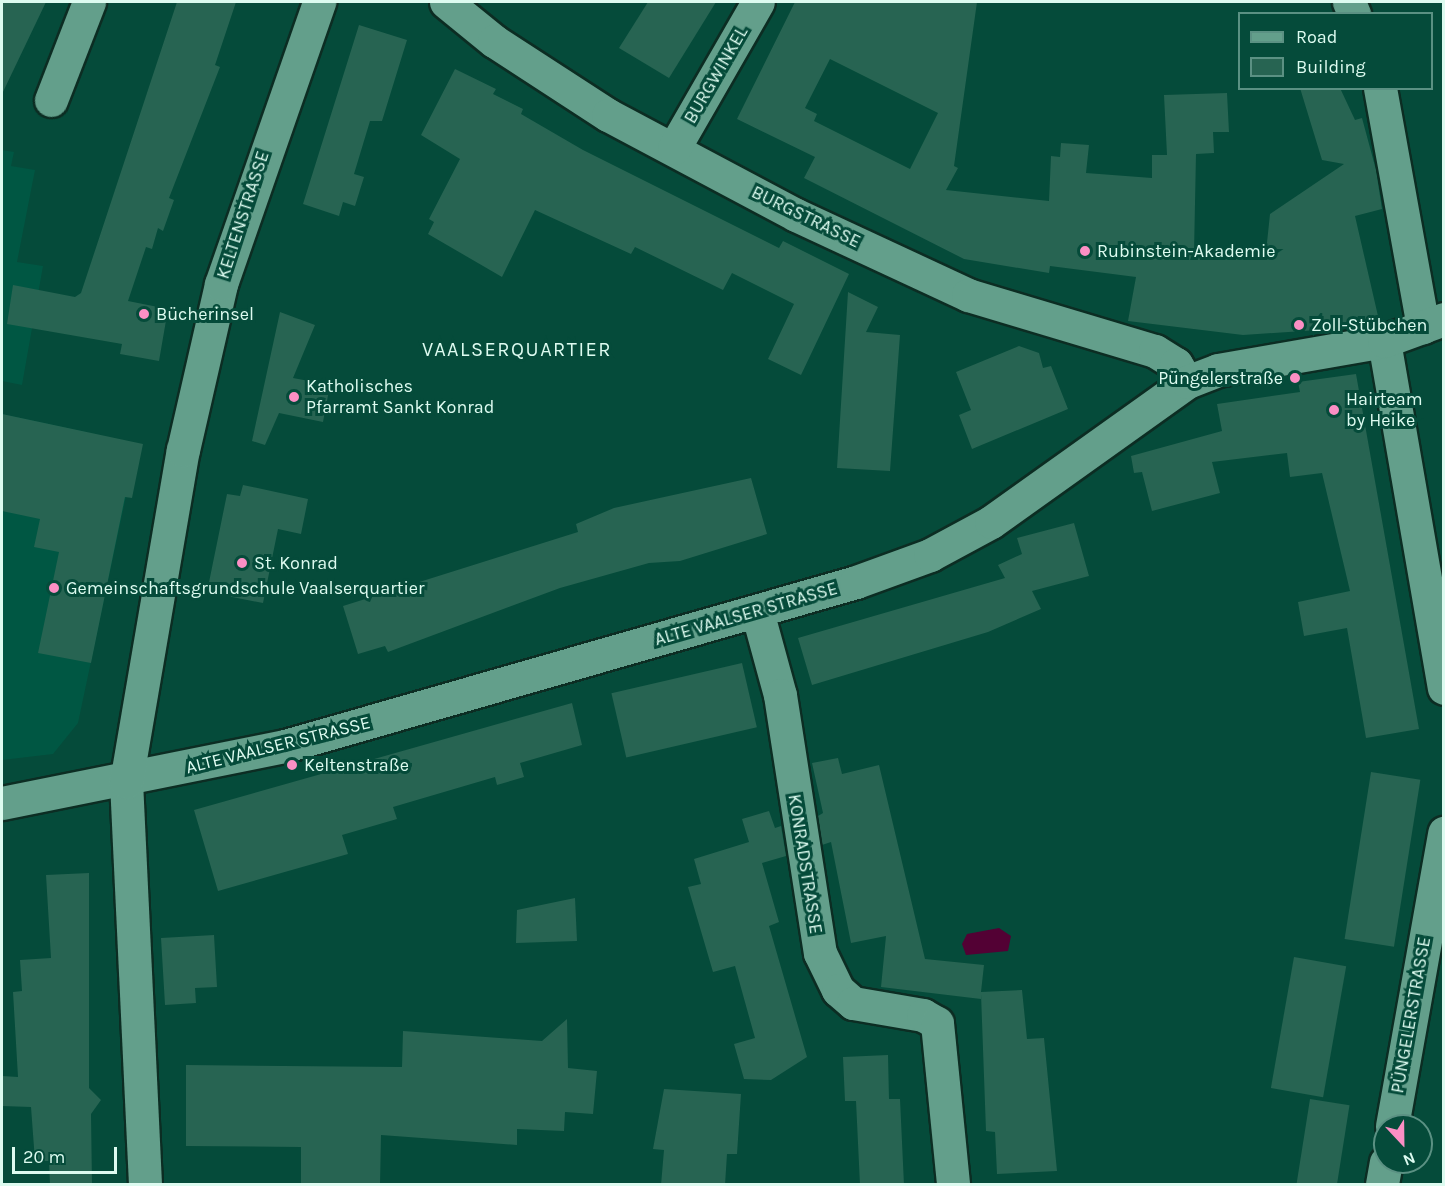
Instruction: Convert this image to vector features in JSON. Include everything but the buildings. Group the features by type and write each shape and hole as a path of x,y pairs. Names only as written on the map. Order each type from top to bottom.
{"street":[{"path":"51,100 89,2"},
{"name":"KELTENSTRASSE","path":"145,1185 126,782 183,450 219,292 319,2"},
{"name":"BURGSTRASSE","path":"446,2 494,41 608,115 674,148 796,215 968,295 1155,351 1176,364 1187,382"},
{"name":"BURGWINKEL","path":"674,148 758,2"},
{"path":"1380,90 1433,323"},
{"name":"ALTE VAALSER STRASSE","path":"2,803 126,782 285,746 757,611 940,549 991,522 1187,382 1218,370 1384,340 1433,323"},
{"path":"1384,340 1443,688"},
{"name":"KONRADSTRASSE","path":"757,611 780,695 820,953 838,990 853,1003 937,1023 954,1185"},
{"name":"PÜNGELERSTRASSE","path":"1394,1114 1443,833"}],"shaded area":[{"path":"2,150 14,152 11,166 35,170 17,262 43,266 22,385 2,381"},
{"name":"Gemeinschaftsgrundschule Vaalserquartier","path":"2,414 86,432 75,485 126,496 78,723 53,754 2,760"},
{"path":"999,928 1011,936 1008,951 966,955 962,944 967,934"}],"place":[{"name":"Rubinstein-Akademie","path":"1085,251"},
{"name":"Bücherinsel","path":"144,314"},
{"name":"Zoll-Stübchen","path":"1299,325"},
{"name":"Püngelerstraße","path":"1295,378"},
{"name":"Katholisches Pfarramt Sankt Konrad","path":"294,397"},
{"name":"Hairteam by Heike","path":"1334,410"},
{"name":"St. Konrad","path":"242,563"},
{"name":"Gemeinschaftsgrundschule Vaalserquartier","path":"54,588"},
{"name":"Keltenstraße","path":"292,765"}],"district":[{"name":"VAALSERQUARTIER","path":"517,349"}]}
